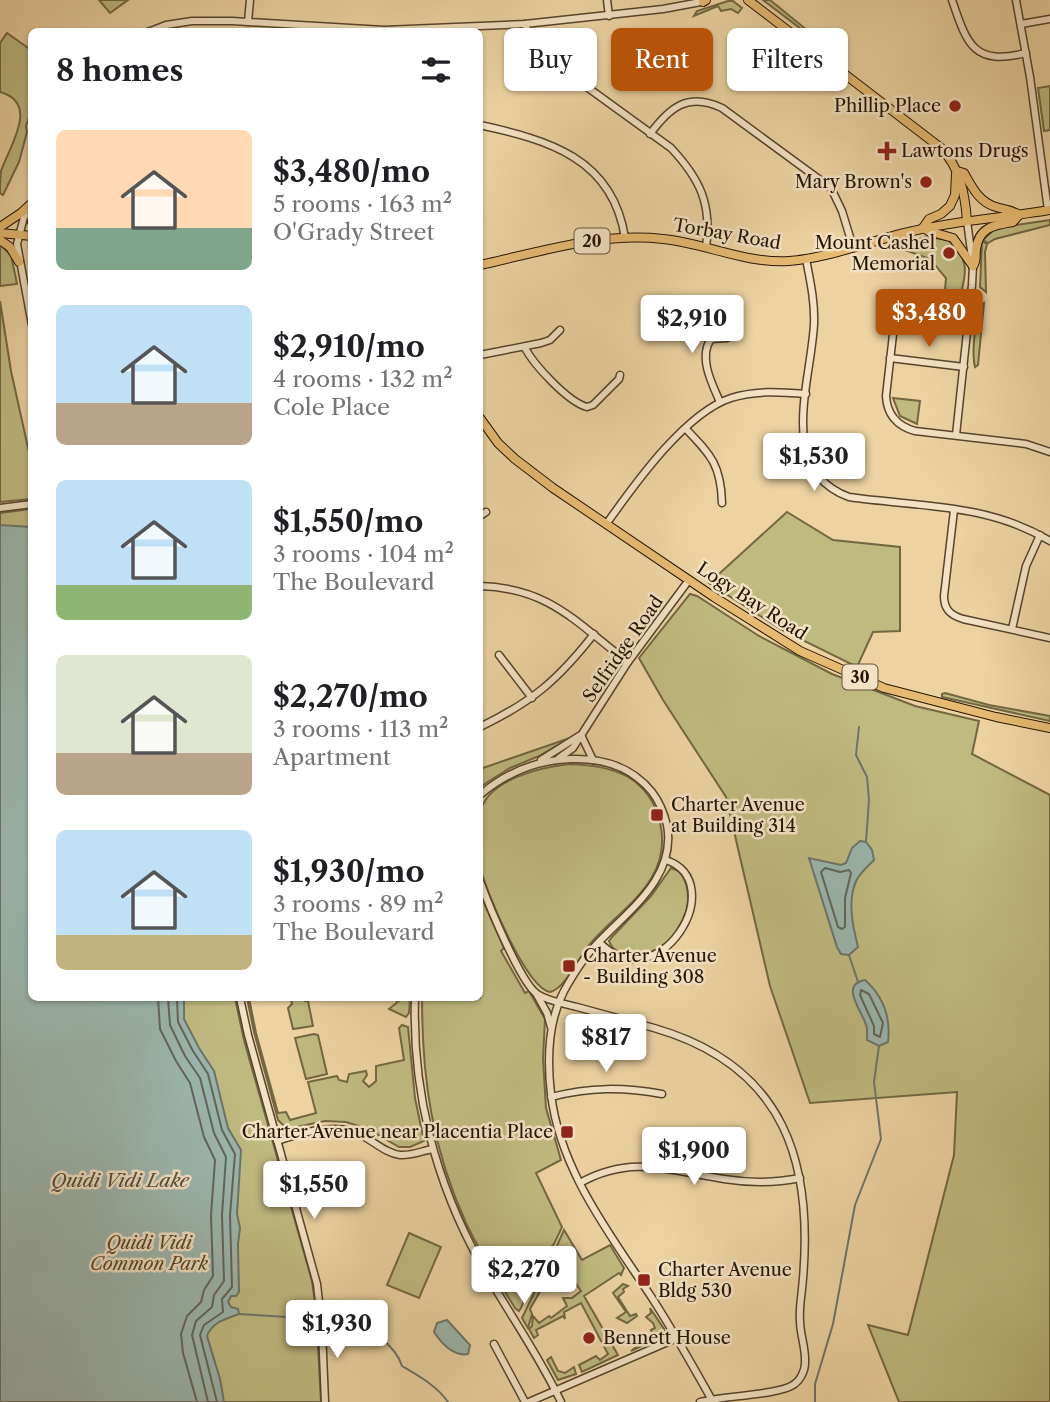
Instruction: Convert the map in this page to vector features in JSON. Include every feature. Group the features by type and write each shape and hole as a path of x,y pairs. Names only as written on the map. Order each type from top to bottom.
{"main road":[{"path":"748,0 935,142 950,158 957,171 963,190 967,221"},
{"path":"957,171 964,173 985,202 996,208 1013,210 1019,215 1013,222 993,225 985,230 976,246 976,261 973,266 953,238 922,229 929,219 941,214 950,205 955,195 954,177 957,171"},
{"path":"0,227 28,208"},
{"name":"Torbay Road","path":"483,264 558,247 625,238 663,239 775,261 806,259 922,229 1049,210"},
{"path":"0,233 28,236"},
{"path":"0,240 10,247 19,262"},
{"name":"Logy Bay Road","path":"483,426 515,459 553,488 800,651 884,688 1050,728"}],"street":[{"path":"248,22 250,0"},
{"path":"607,0 609,16"},
{"path":"952,0 965,37 979,51 1004,57 1026,53"},
{"path":"1016,0 1049,210"},
{"path":"457,28 609,16 706,1"},
{"path":"1021,24 1050,19"},
{"path":"231,28 232,21"},
{"path":"161,28 178,23 232,21 315,28"},
{"path":"525,24 540,53 677,155 697,182 708,215 706,247"},
{"path":"650,134 665,114 679,105 703,102 722,108 831,188 839,202 853,247"},
{"path":"483,126 548,143 561,149 587,169 606,186 614,199 625,238"},
{"path":"28,211 17,244 28,306"},
{"path":"956,435 973,266 967,221"},
{"path":"806,259 814,311 803,449 813,471 825,485 849,497 975,512 1002,518 1050,541"},
{"path":"905,295 895,308 890,358 886,404 894,420 915,431 1026,444 1050,452"},
{"path":"483,354 525,348 550,340 561,330"},
{"path":"720,402 709,375 705,354 710,339 727,338"},
{"path":"525,348 553,380 577,402 587,407 598,400 620,375"},
{"path":"890,358 964,367"},
{"path":"607,523 645,473 703,413 720,402 763,391 806,394"},
{"path":"685,429 704,448 717,467 722,503"},
{"path":"0,508 28,504"},
{"path":"954,510 944,596 946,609 950,614 963,619 1050,638"},
{"path":"1012,629 1026,566 1040,535"},
{"name":"Selfridge Road","path":"554,760 570,751 628,662 689,580"},
{"path":"483,586 511,589 539,597 563,610 628,662"},
{"path":"483,726 507,714 558,677 594,634"},
{"path":"499,655 531,698"},
{"path":"581,735 593,760"},
{"name":"Selfridge Road","path":"535,764 581,735"},
{"path":"483,793 500,779 535,764 554,760 593,760 625,769 643,782 655,796 667,827 666,860 653,885 582,962 560,1002 552,1031 548,1063 551,1097 560,1135 580,1183 713,1400"},
{"path":"599,942 615,954 633,959 658,953 673,942 688,914 691,887 682,869 666,860"},
{"path":"483,888 500,931 547,1013 552,1031"},
{"path":"535,991 560,1002 689,1039 721,1057 757,1088 787,1134 797,1161 806,1213 800,1320 804,1369 797,1382 783,1389 700,1402"},
{"path":"241,1001 315,1277 320,1307 325,1402"},
{"path":"415,1001 417,1067 423,1110 432,1149 450,1201 468,1241 561,1402"},
{"path":"551,1097 598,1087 663,1094"},
{"path":"277,1141 314,1131 337,1130 362,1135 400,1155 432,1149"},
{"path":"580,1183 612,1170 650,1166 740,1181 763,1182 800,1178"},
{"path":"494,1344 527,1402 677,1338"}],"green space":[{"path":"99,0 128,0 110,13"},
{"path":"763,0 770,0 804,28 800,28"},
{"path":"733,1 742,8 738,13 731,9 721,11 718,6 694,16 697,11"},
{"path":"7,33 28,48 27,132 19,162 3,195 0,193 1,171 19,126 20,115 18,105 12,97 0,92 0,43"},
{"path":"1050,86 1050,130 1044,131 1038,88"},
{"path":"1050,220 1050,225 988,243 983,240 996,228"},
{"path":"926,237 948,240 963,260 965,269 960,297 961,317 943,314 946,278 930,259 902,249 901,244"},
{"path":"982,241 987,244 986,292 980,287"},
{"path":"0,245 11,255 17,284 0,286"},
{"path":"0,301 11,371 28,448 28,499 0,502"},
{"path":"984,303 978,365 975,367 975,329 979,305"},
{"path":"893,398 920,401 917,424 900,416"},
{"name":"Quidi Vidi Lake","path":"28,509 28,1001 236,1001 244,1040 312,1281 321,1402 0,1402 0,513"},
{"path":"787,512 833,540 900,547 900,631 873,632 857,667 782,630 709,583"},
{"path":"690,594 759,636 832,674 915,706 979,721 972,754 1050,795 1050,1402 899,1402 868,1325 908,1335 954,1155 957,1092 810,1103 770,986 726,797 639,658"},
{"path":"945,693 989,705 1050,716 1050,721 942,697"},
{"path":"570,738 539,756 510,768 483,785 483,768"},
{"path":"570,764 592,766 628,777 648,796 655,808 662,836 658,864 646,886 590,944 561,985 550,992 540,986 519,957 498,916 483,876 485,801 504,783 545,768"},
{"path":"671,868 679,871 686,884 688,899 680,927 659,948 645,954 630,955 617,951 609,941 651,896"},
{"path":"483,901 504,948 501,951 525,993 529,991 545,1019 543,1059 546,1108 561,1160 536,1173 562,1227 546,1253 548,1257 556,1248 564,1230 582,1260 610,1245 624,1268 621,1275 619,1273 584,1296 618,1355 582,1372 579,1365 596,1356 600,1360 608,1354 581,1303 564,1312 565,1319 563,1316 536,1330 538,1335 534,1338 529,1329 533,1316 539,1323 549,1316 551,1318 567,1306 563,1298 572,1298 581,1291 565,1268 555,1272 544,1269 529,1288 519,1311 483,1256 454,1195 437,1140 427,1085 422,1001 483,1001"},
{"path":"248,1001 278,1113 286,1112 290,1120 316,1113 308,1082 337,1076 339,1080 347,1082 349,1074 366,1071 367,1075 363,1081 369,1087 376,1081 376,1066 404,1060 399,1028 402,1025 408,1027 415,1098 424,1141 410,1147 399,1147 368,1129 346,1122 325,1121 285,1127 278,1120"},
{"path":"291,1001 308,1001 313,1026 293,1029 288,1008"},
{"path":"399,1001 410,1001 406,1017 389,1009"},
{"path":"318,1035 327,1074 306,1079 295,1038"},
{"path":"409,1233 441,1247 419,1298 387,1285"},
{"path":"548,1278 557,1285 553,1288 548,1284 542,1288 530,1309 532,1314 528,1328 522,1318 536,1289"},
{"path":"623,1284 628,1286 618,1297 630,1316 637,1316 627,1323 617,1318 626,1312 613,1293"},
{"path":"650,1308 665,1335 631,1351 653,1334 653,1323 646,1317 651,1313"},
{"path":"551,1357 558,1371 565,1373 574,1367 576,1374 558,1380 547,1360"}],"water":[{"name":"Quidi Vidi Lake","path":"0,525 28,527 28,1001 184,1001 184,1019 214,1071 228,1128 241,1150 237,1214 240,1228 239,1292 236,1296 231,1296 228,1302 231,1307 238,1309 239,1314 216,1324 207,1336 224,1402 0,1402"},
{"path":"860,841 866,842 872,850 874,860 859,876 853,889 852,914 858,947 849,955 841,954 809,858 841,865 846,863 852,848"},
{"path":"865,980 877,993 887,1016 888,1042 879,1046 867,1040 867,1028 853,993 857,983"},
{"path":"447,1320 470,1345 468,1354 453,1351 444,1345 434,1332 437,1323"}],"waterway":[{"path":"859,727 856,755 867,777 869,800 866,842"},
{"path":"849,955 858,982"},
{"path":"815,1402 815,1384 833,1324 855,1205 881,1139 874,1082 879,1046"},
{"path":"239,1314 287,1317 317,1315"},
{"path":"323,1314 345,1316 362,1324 387,1343 402,1366 433,1386 448,1402"}],"place":[{"name":"Phillip Place","path":"955,106"},
{"name":"Lawtons Drugs","path":"887,151"},
{"name":"Mary Brown's","path":"926,182"},
{"name":"Mount Cashel Memorial","path":"949,253"},
{"name":"Charter Avenue at Building 314","path":"657,815"},
{"name":"Charter Avenue - Building 308","path":"569,966"},
{"name":"Charter Avenue near Placentia Place","path":"567,1132"},
{"name":"Charter Avenue Bldg 530","path":"644,1280"},
{"name":"Bennett House","path":"589,1338"}],"park label":[{"name":"Quidi Vidi Common Park","path":"149,1253"}]}
